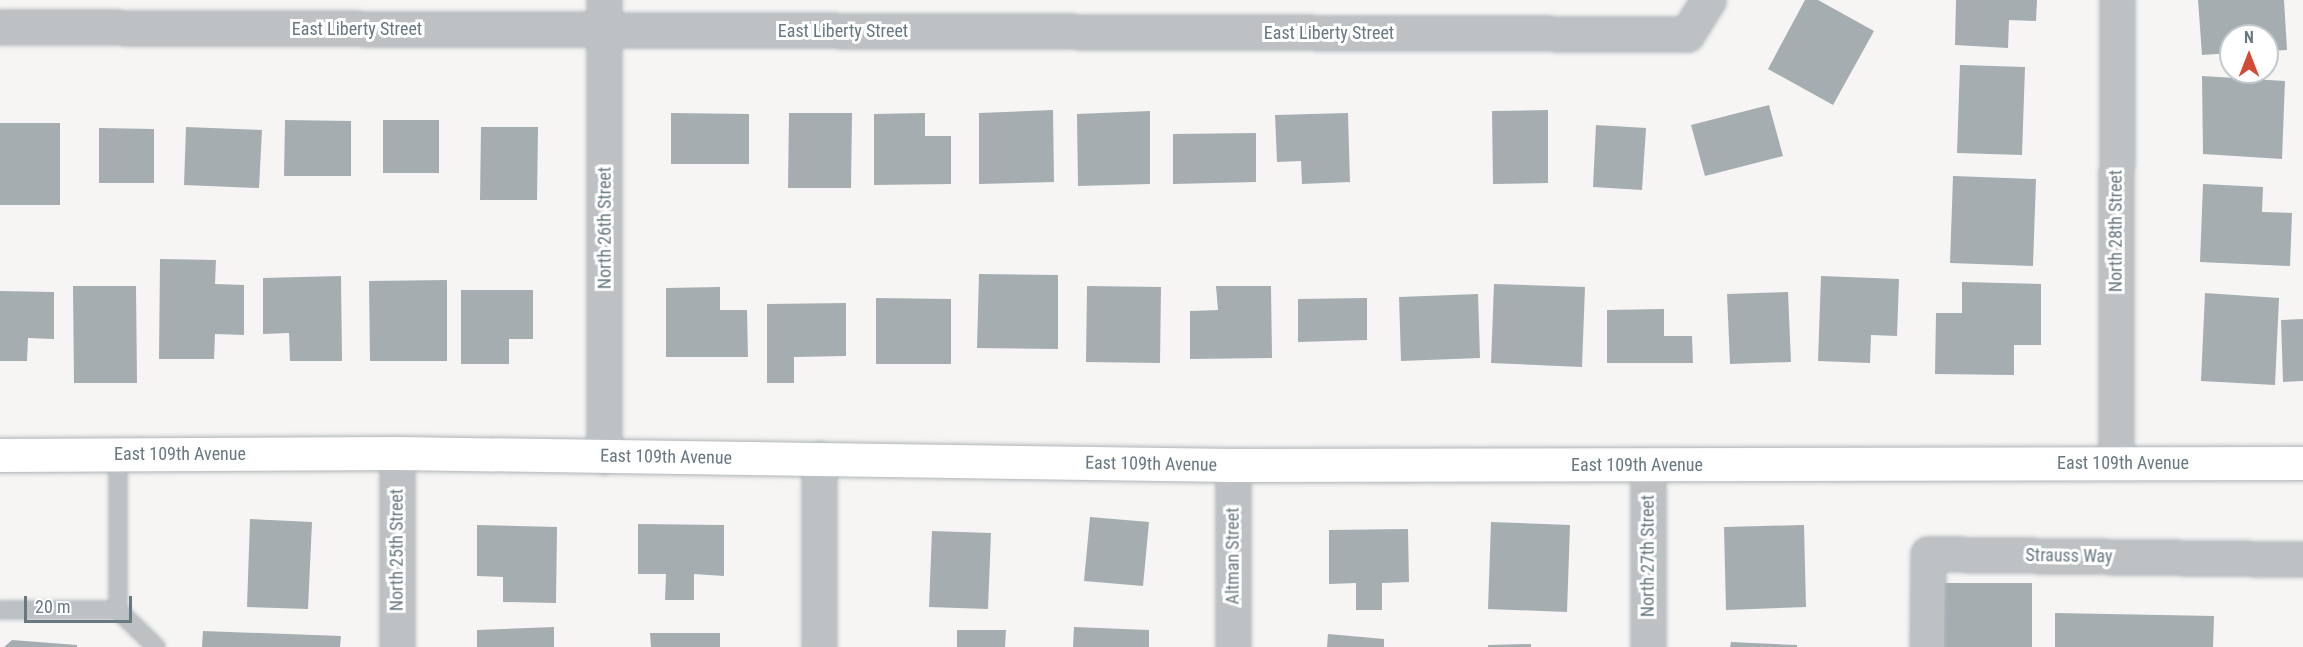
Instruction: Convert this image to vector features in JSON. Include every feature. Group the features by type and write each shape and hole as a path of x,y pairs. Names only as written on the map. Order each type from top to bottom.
{"street":[{"name":"East Liberty Street","path":"0,27 605,15 1686,34 1708,0"},
{"name":"North 28th Street","path":"2116,462 2117,0"},
{"name":"North 26th Street","path":"604,457 605,15"},
{"name":"East 109th Avenue","path":"0,455 397,453 1233,465 2303,462"},
{"name":"North 25th Street","path":"397,453 397,647"},
{"path":"819,458 819,647"},
{"name":"Altman Street","path":"1233,465 1233,647"},
{"name":"North 27th Street","path":"1648,465 1648,647"},
{"name":"Strauss Way","path":"1927,647 1928,554 2303,559"}],"lane":[{"path":"118,455 118,610"},
{"path":"0,610 118,610 156,647"}],"building":[{"path":"1805,0 1818,0 1874,31 1833,105 1768,69"},
{"path":"1956,0 2037,0 2036,21 2009,20 2008,48 1955,45"},
{"path":"2198,0 2284,0 2287,50 2279,50 2279,24 2219,24 2219,54 2202,55"},
{"path":"1960,65 2025,67 2022,155 1957,153"},
{"path":"2202,76 2219,77 2219,84 2279,84 2279,81 2285,81 2282,159 2203,154"},
{"path":"1769,105 1783,156 1705,176 1691,125"},
{"path":"1053,110 1054,182 979,184 979,113"},
{"path":"1548,110 1548,183 1493,184 1492,111"},
{"path":"1150,111 1150,184 1078,186 1077,114"},
{"path":"671,113 749,114 749,164 671,164"},
{"path":"789,113 852,113 851,188 788,188"},
{"path":"925,113 925,136 951,136 951,184 874,185 874,114"},
{"path":"1348,113 1350,182 1302,184 1301,161 1277,162 1275,115"},
{"path":"285,120 351,121 351,176 284,176"},
{"path":"383,120 439,120 439,173 383,173"},
{"path":"0,123 60,123 60,205 0,205"},
{"path":"1596,125 1646,128 1642,190 1593,187"},
{"path":"186,127 262,130 259,188 184,185"},
{"path":"481,127 538,127 537,200 480,200"},
{"path":"99,128 154,129 154,183 99,183"},
{"path":"1256,133 1256,182 1173,184 1173,134"},
{"path":"1953,176 2036,179 2033,266 1950,263"},
{"path":"2203,184 2263,187 2262,212 2292,213 2290,266 2200,262"},
{"path":"160,259 216,260 215,284 244,285 244,335 215,334 214,359 159,359"},
{"path":"979,274 1058,275 1058,349 977,348"},
{"path":"341,276 342,361 290,361 289,333 263,334 263,278"},
{"path":"1821,276 1899,279 1897,336 1871,335 1870,363 1818,361"},
{"path":"447,280 447,361 370,361 369,281"},
{"path":"1962,282 2041,284 2041,345 2014,345 2014,375 1935,374 1936,313 1962,313"},
{"path":"1494,284 1585,287 1582,367 1491,363"},
{"path":"73,286 136,286 137,383 74,383"},
{"path":"1087,286 1161,287 1160,363 1086,362"},
{"path":"1216,286 1271,286 1272,358 1190,359 1190,311 1218,310"},
{"path":"720,287 720,310 747,310 748,357 666,357 666,288"},
{"path":"461,290 533,290 533,339 509,339 509,364 461,364"},
{"path":"0,291 54,292 54,339 28,338 27,361 0,361"},
{"path":"1788,292 1791,362 1730,364 1727,294"},
{"path":"2205,293 2279,298 2275,385 2201,381"},
{"path":"1478,294 1480,358 1401,361 1399,297"},
{"path":"876,298 951,299 951,364 876,364"},
{"path":"1367,298 1367,340 1298,342 1298,299"},
{"path":"846,303 846,356 794,357 794,383 767,383 767,304"},
{"path":"1664,309 1664,336 1692,336 1693,363 1607,363 1607,310"},
{"path":"2303,319 2303,381 2283,382 2281,320"},
{"path":"1090,517 1149,522 1143,586 1084,581"},
{"path":"250,519 312,522 308,609 247,607"},
{"path":"1491,522 1570,525 1567,612 1488,609"},
{"path":"638,524 724,525 724,576 694,574 694,600 665,600 666,574 638,574"},
{"path":"477,525 557,527 556,603 503,602 503,577 477,576"},
{"path":"1804,525 1806,607 1726,610 1724,527"},
{"path":"1408,529 1409,582 1382,583 1382,610 1356,610 1356,583 1329,584 1329,530"},
{"path":"932,531 991,533 988,609 929,607"},
{"path":"1938,583 2032,583 2032,647 1938,647"},
{"path":"2055,613 2214,616 2213,647 2055,647"},
{"path":"554,627 554,647 477,647 477,630"},
{"path":"1074,627 1149,630 1149,647 1073,647"},
{"path":"957,630 1006,630 1005,647 957,647"},
{"path":"203,631 341,636 340,647 202,647"},
{"path":"650,633 720,633 720,647 651,647"},
{"path":"1328,634 1384,639 1384,647 1327,647"},
{"path":"12,640 77,645 77,647 4,647"},
{"path":"1731,642 1797,645 1797,647 1730,647"},
{"path":"1531,644 1531,647 1488,647 1488,645"}]}
